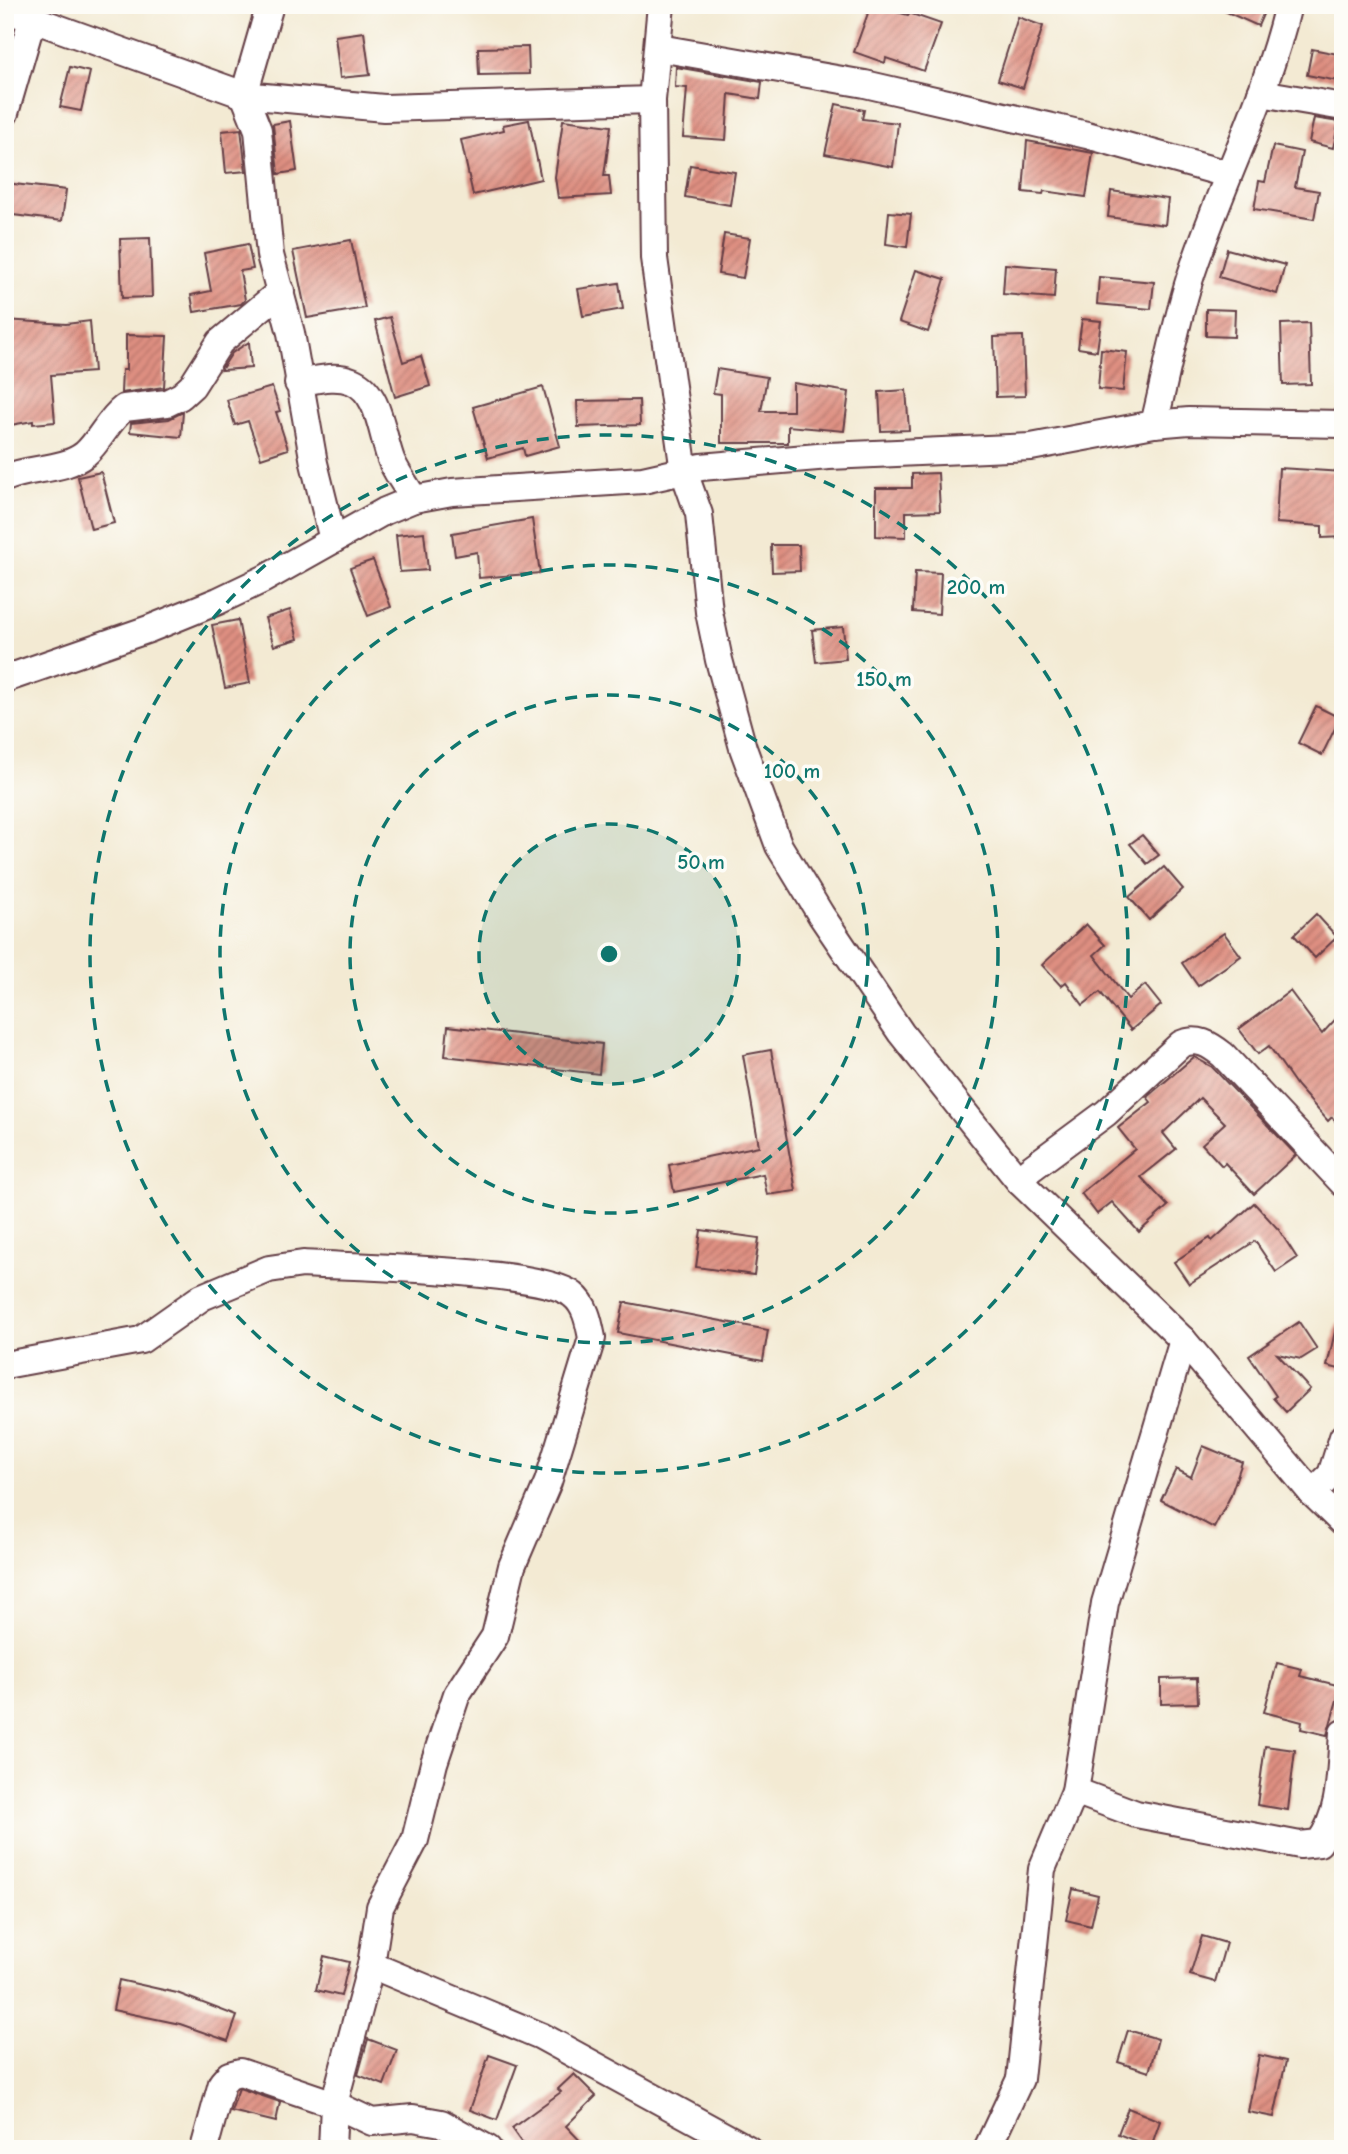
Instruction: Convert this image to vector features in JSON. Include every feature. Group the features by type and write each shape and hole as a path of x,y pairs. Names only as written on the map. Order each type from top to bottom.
{"street":[{"path":"270,5 244,95 258,130 264,218 270,255 281,291 298,383 333,540"},
{"path":"661,5 652,100 654,258 684,472 699,514 709,612 733,713 779,846 901,1033 1020,1181 1183,1340 1312,1493 1343,1523"},
{"path":"1154,424 1189,280 1227,174 1275,60 1288,5"},
{"path":"5,9 244,95 384,108 652,100"},
{"path":"5,113 32,20"},
{"path":"659,48 865,84 1087,135 1227,174"},
{"path":"1261,93 1343,107"},
{"path":"5,478 30,469 72,462 85,454 124,408 167,403 181,396 192,386 220,342 281,291"},
{"path":"298,383 331,377 351,381 365,390 374,405 392,461 414,499"},
{"path":"5,679 149,629 218,601 414,499 481,489 632,481 701,467 829,456 1031,447 1154,424 1189,421 1343,424"},
{"path":"1020,1181 1035,1166 1106,1113 1181,1044 1191,1040 1202,1041 1223,1055 1343,1183"},
{"path":"5,1365 141,1339 202,1297 269,1269 303,1264 524,1278 573,1294 588,1316 592,1338 548,1482 512,1566 495,1636 457,1695 434,1763 415,1840 380,1907 371,1965 334,2104 332,2149"},
{"path":"987,2149 1020,2079 1042,1869 1075,1791 1105,1603 1183,1340"},
{"path":"1312,1493 1331,1475 1343,1437"},
{"path":"1075,1791 1136,1814 1300,1845 1319,1843 1330,1828 1338,1797 1343,1733"},
{"path":"371,1965 541,2036 748,2149"},
{"path":"204,2149 222,2083 229,2076 240,2073 334,2104 372,2122 424,2118 441,2123 488,2149"}],"building":[{"path":"871,5 908,15 909,13 941,24 924,71 886,58 885,63 854,52"},
{"path":"1211,5 1267,5 1258,26"},
{"path":"1018,17 1043,26 1023,88 998,80"},
{"path":"364,32 370,75 340,78 335,36"},
{"path":"528,47 529,74 479,75 478,48"},
{"path":"1312,49 1343,55 1343,82 1307,75"},
{"path":"70,67 90,72 81,111 60,107"},
{"path":"676,67 762,82 760,99 729,94 726,140 683,137 687,88 675,87"},
{"path":"836,104 864,110 862,119 898,123 893,167 825,154"},
{"path":"1314,118 1339,122 1333,148 1309,142"},
{"path":"529,120 541,179 473,195 461,140 504,130 503,125"},
{"path":"563,120 611,126 604,176 609,176 611,195 558,198 555,177"},
{"path":"290,121 297,171 278,174 273,124"},
{"path":"241,129 246,171 226,173 222,131"},
{"path":"1027,141 1093,153 1086,197 1044,191 1043,194 1023,192"},
{"path":"1273,146 1302,152 1295,187 1319,191 1314,219 1254,209 1259,181 1265,182"},
{"path":"690,165 735,172 730,205 685,197"},
{"path":"5,183 66,190 62,221 5,214"},
{"path":"1111,191 1168,199 1165,225 1108,217"},
{"path":"889,212 911,214 907,247 886,244"},
{"path":"724,234 750,238 743,278 718,274"},
{"path":"150,238 152,297 122,298 120,239"},
{"path":"351,240 365,308 307,318 293,251"},
{"path":"248,244 253,269 240,271 245,300 241,304 194,312 191,295 211,291 204,253"},
{"path":"1227,249 1285,265 1277,294 1219,277"},
{"path":"1005,264 1056,268 1054,298 1003,294"},
{"path":"916,270 945,279 928,332 899,322"},
{"path":"1099,277 1154,282 1151,309 1097,304"},
{"path":"619,283 623,309 583,316 578,289"},
{"path":"1206,309 1235,310 1234,337 1206,336"},
{"path":"390,317 403,362 421,356 430,386 395,397 375,321"},
{"path":"1082,319 1101,321 1097,351 1078,348"},
{"path":"5,320 66,324 90,321 94,372 51,375 55,422 33,424 33,421 5,426"},
{"path":"1309,323 1311,384 1283,385 1281,324"},
{"path":"126,335 167,336 164,387 121,393 122,370 126,370"},
{"path":"1023,336 1025,396 996,397 994,337"},
{"path":"249,342 251,368 221,370 232,353"},
{"path":"1101,349 1127,352 1123,391 1098,389"},
{"path":"717,369 767,377 761,411 793,411 793,383 849,392 844,431 788,426 788,443 721,443 721,394 713,393"},
{"path":"272,387 280,411 276,412 288,449 261,458 248,421 235,425 227,400"},
{"path":"543,387 560,446 525,456 523,448 488,458 473,407"},
{"path":"906,390 909,430 881,431 879,392"},
{"path":"639,400 640,425 578,427 577,401"},
{"path":"183,412 181,437 130,432 131,423 169,419"},
{"path":"1279,468 1343,472 1343,537 1322,538 1322,526 1276,523"},
{"path":"101,472 114,523 91,529 78,477"},
{"path":"938,473 940,511 906,512 906,537 876,536 876,488 912,488 912,474"},
{"path":"532,519 540,573 479,578 477,552 455,556 452,533"},
{"path":"424,532 428,570 400,572 396,535"},
{"path":"771,545 799,545 800,571 772,572"},
{"path":"373,560 391,607 368,616 350,568"},
{"path":"915,572 941,573 939,614 913,612"},
{"path":"290,610 298,639 274,646 265,618"},
{"path":"238,620 250,683 225,688 212,625"},
{"path":"843,627 846,659 816,662 812,630"},
{"path":"1316,706 1340,718 1322,755 1298,743"},
{"path":"1142,835 1159,855 1147,864 1130,844"},
{"path":"1164,867 1183,889 1149,920 1129,897"},
{"path":"1316,914 1337,937 1315,958 1294,935"},
{"path":"1086,924 1105,945 1094,955 1128,999 1145,985 1161,1005 1131,1030 1100,992 1083,1005 1066,982 1061,986 1042,965"},
{"path":"1224,933 1241,956 1198,986 1182,963"},
{"path":"1290,991 1322,1034 1343,1011 1343,1132 1332,1117 1328,1121 1297,1086 1269,1046 1258,1054 1239,1029"},
{"path":"448,1026 602,1044 599,1074 445,1056"},
{"path":"771,1050 796,1191 767,1195 763,1174 674,1192 669,1165 759,1146 743,1055"},
{"path":"1194,1057 1212,1067 1296,1155 1254,1194 1225,1163 1222,1166 1202,1144 1225,1123 1200,1098 1163,1133 1176,1149 1141,1177 1168,1206 1139,1232 1112,1202 1097,1214 1081,1193 1135,1149 1118,1128 1151,1102 1147,1097"},
{"path":"1254,1203 1279,1230 1297,1258 1276,1272 1255,1241 1189,1284 1174,1262 1210,1238 1212,1241"},
{"path":"701,1230 759,1238 754,1275 696,1267"},
{"path":"624,1302 768,1330 763,1361 618,1333"},
{"path":"1299,1322 1317,1349 1301,1359 1277,1354 1310,1389 1286,1412 1273,1398 1276,1396 1249,1356"},
{"path":"1337,1323 1343,1324 1343,1370 1327,1366"},
{"path":"1203,1446 1242,1462 1230,1497 1214,1528 1161,1500 1176,1469 1191,1477"},
{"path":"1277,1663 1302,1669 1300,1676 1341,1686 1327,1735 1301,1729 1302,1722 1264,1712"},
{"path":"1197,1678 1198,1703 1161,1704 1161,1679"},
{"path":"1265,1746 1295,1750 1288,1810 1257,1805"},
{"path":"1073,1889 1098,1895 1091,1926 1066,1920"},
{"path":"1202,1936 1226,1943 1215,1982 1190,1975"},
{"path":"324,1956 349,1962 341,1996 316,1990"},
{"path":"119,1980 177,1993 237,2016 228,2041 180,2024 113,2010"},
{"path":"1128,2030 1158,2039 1149,2072 1118,2062"},
{"path":"368,2039 397,2050 384,2085 358,2075"},
{"path":"489,2055 517,2065 497,2120 470,2110"},
{"path":"1259,2055 1286,2061 1274,2117 1248,2112"},
{"path":"574,2074 596,2096 566,2126 588,2149 527,2149 512,2128 561,2092 558,2089"},
{"path":"239,2088 280,2102 276,2122 231,2111"},
{"path":"1128,2108 1160,2121 1151,2147 1118,2134"}]}
